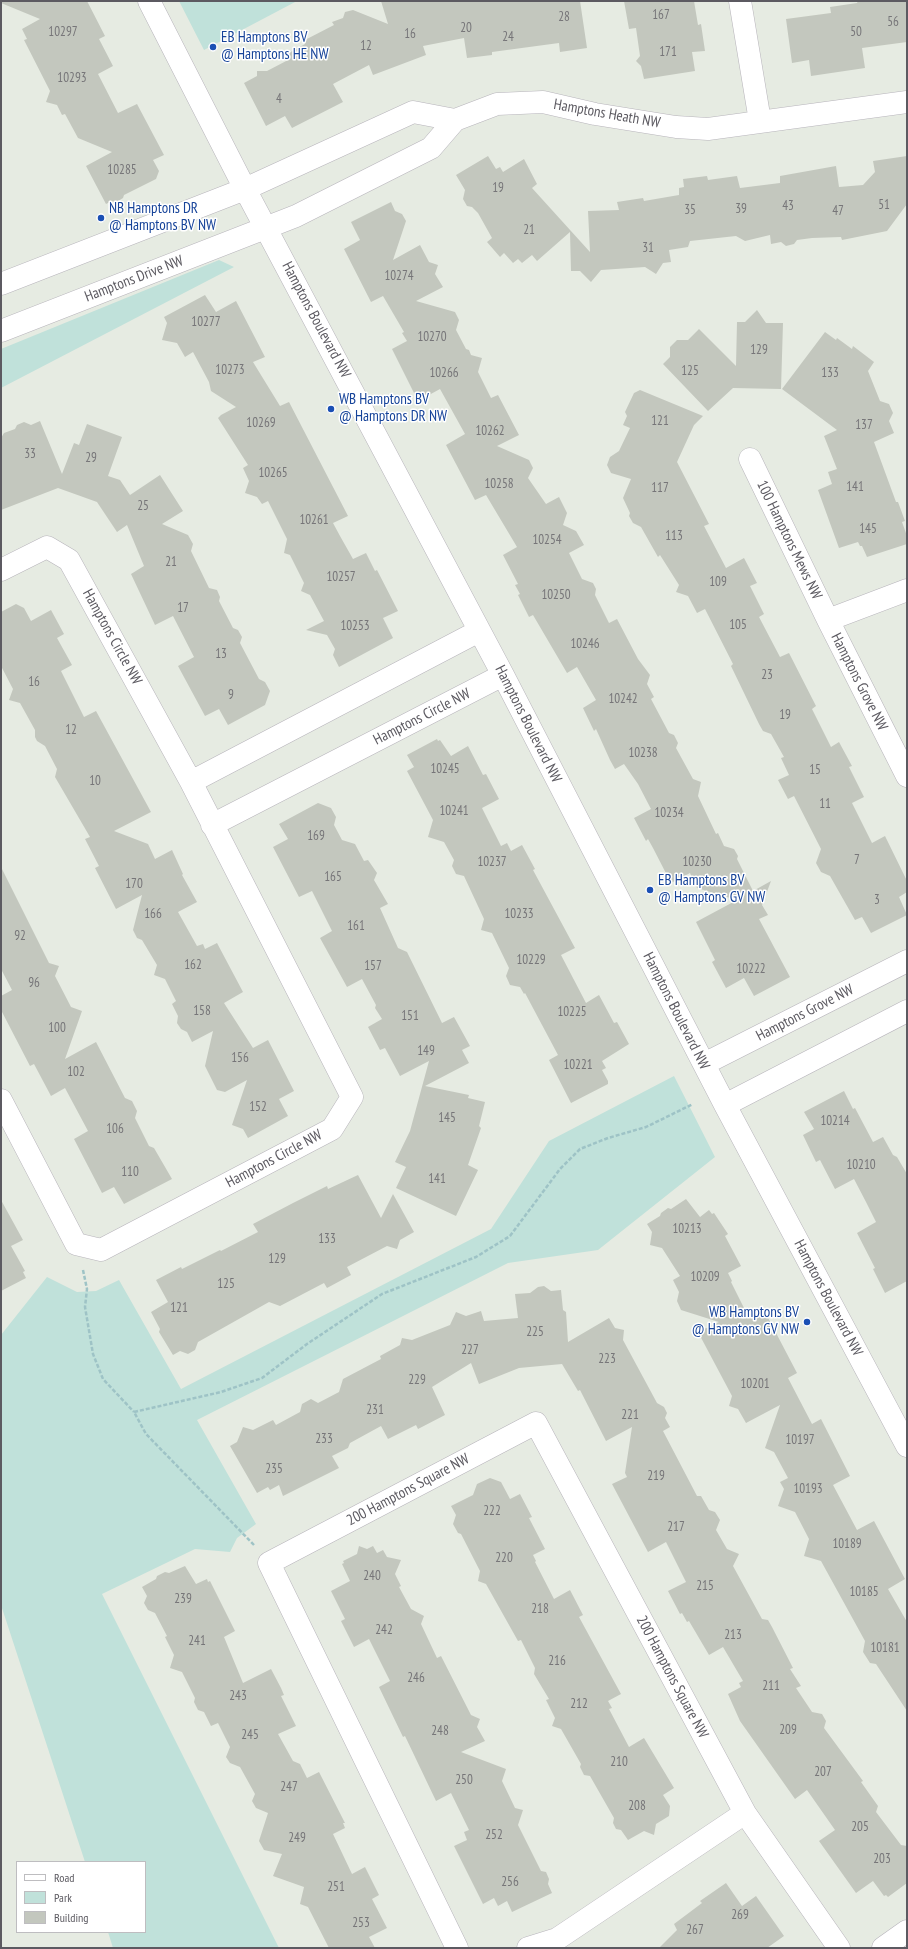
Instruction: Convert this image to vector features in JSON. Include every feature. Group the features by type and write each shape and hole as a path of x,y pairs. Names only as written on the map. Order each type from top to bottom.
{"street":[{"name":"Hamptons Boulevard NW","path":"149,1 245,189 503,675 725,1105 907,1446"},
{"path":"740,1 760,121"},
{"name":"Hamptons Heath NW","path":"267,228 296,216 431,148 455,120 498,104 543,102 595,114 676,126 708,129 907,102"},
{"path":"1,284 245,189 413,112 455,120"},
{"name":"Hamptons Drive NW","path":"1,331 267,228"},
{"name":"100 Hamptons Mews NW","path":"750,459 828,620"},
{"name":"Hamptons Circle NW","path":"1,570 47,547 69,560 191,782 352,1097 332,1129 100,1250 76,1244"},
{"name":"Hamptons Grove NW","path":"907,590 828,620 907,776"},
{"path":"191,782 479,631"},
{"name":"Hamptons Circle NW","path":"212,825 503,675"},
{"name":"Hamptons Grove NW","path":"704,1064 907,961"},
{"path":"725,1105 907,1011"},
{"path":"1,1100 76,1244"},
{"name":"200 Hamptons Square NW","path":"269,1563 536,1423 745,1813 839,1948"},
{"path":"269,1563 457,1948"},
{"path":"528,1948 557,1939 745,1813"},
{"path":"883,1948 907,1931"}],"path":[{"path":"134,1412 221,1392 262,1378 307,1344 382,1294 476,1257 510,1236 560,1169 580,1149 608,1138 646,1127 693,1104"},
{"path":"76,1244 87,1289 85,1307 94,1354 103,1379 134,1412 146,1434 246,1536 269,1563"}],"green space":[{"path":"179,1 297,1 204,50"},
{"path":"219,260 234,267 1,388 1,349"},
{"path":"674,1076 715,1157 598,1250 508,1263 197,1420 256,1524 237,1538 230,1552 195,1549 102,1594 279,1948 113,1948 108,1933 146,1933 146,1861 85,1861 1,1605 1,1335 47,1277 77,1292 96,1291 119,1280 181,1389 491,1229 549,1141"}],"building":[{"path":"1,1 87,1 105,36 99,39 113,66 98,74 118,113 137,104 164,155 153,160 159,171 156,179 124,195 123,198 115,203 112,201 106,204 86,166 112,152 78,138 65,114 62,115 57,105 46,102 50,91 24,40 27,39 22,29 40,19 1,3"},
{"path":"381,1 580,1 587,48 560,52 559,43 492,52 492,55 467,58 464,38 423,46 426,55 373,75 369,65 333,84 343,102 292,128 285,116 266,126 244,83 257,76 257,71 267,71 290,59 287,54 305,44 303,41 334,25 332,22 343,18 345,12 353,10 388,24"},
{"path":"624,1 694,1 698,25 701,24 705,51 692,52 695,71 644,79 641,66 636,61 640,56 636,28 629,29"},
{"path":"858,1 907,1 907,42 862,48 865,68 811,76 809,60 792,63 786,19 831,13 830,7 857,3"},
{"path":"488,156 496,169 500,167 503,172 524,159 537,184 532,188 590,252 588,211 619,210 617,202 643,198 644,201 679,195 679,188 684,187 683,179 707,176 708,180 737,176 740,188 780,183 780,176 836,166 839,187 863,185 875,172 873,161 907,156 907,204 887,231 842,240 841,237 797,240 794,244 786,246 781,242 771,244 770,235 745,241 736,236 690,241 688,247 669,250 671,262 663,263 656,274 645,267 601,270 591,282 580,271 571,271 570,232 537,261 532,255 522,263 518,259 513,263 504,253 500,257 487,242 492,238 478,213 472,207 467,206 463,199 465,190 456,175"},
{"path":"391,202 395,211 402,214 406,221 393,260 420,245 429,262 438,265 435,274 443,287 416,301 455,312 459,320 456,330 466,349 469,350 471,355 482,358 478,372 491,398 498,395 519,435 497,446 529,460 533,468 528,478 546,504 559,497 567,513 563,525 576,531 584,545 569,553 582,579 593,583 596,589 595,595 609,623 617,619 638,659 650,675 647,684 654,697 651,699 669,733 674,735 678,743 676,748 693,779 701,782 698,796 716,834 718,833 724,846 734,849 738,856 737,859 753,891 771,881 762,905 768,915 759,919 790,977 754,996 744,978 726,988 712,962 715,960 696,922 737,900 697,888 690,873 671,883 648,839 646,841 634,818 651,809 638,784 624,764 615,769 596,729 594,731 583,708 596,700 577,667 567,673 533,615 529,617 518,595 520,594 515,585 518,584 503,555 517,547 486,495 475,500 446,445 465,434 440,389 418,401 392,349 407,341 402,333 404,332 383,296 371,302 344,249 360,240 351,222"},
{"path":"205,295 216,312 236,301 265,357 253,362 280,406 289,402 348,516 333,523 353,559 366,553 375,571 377,570 398,611 383,618 393,638 339,667 333,655 335,649 327,635 306,630 324,621 310,595 301,591 304,583 290,555 284,553 287,539 268,501 262,504 257,497 245,493 249,481 243,468 248,465 218,418 236,407 211,391 209,382 193,352 185,357 177,343 162,340 167,323 164,317"},
{"path":"757,310 766,323 783,323 781,389 733,388 708,411 663,364 670,357 670,347 677,340 688,340 699,329 736,366 737,322 745,322"},
{"path":"825,332 836,340 837,338 852,349 853,346 874,362 868,371 880,401 889,404 893,413 889,421 894,433 874,442 896,502 898,502 905,521 902,522 907,536 907,544 867,557 862,546 860,546 858,542 839,548 818,490 832,484 828,472 837,469 824,436 837,430 782,389"},
{"path":"640,390 703,416 694,425 677,462 709,524 704,526 726,568 744,558 757,583 750,586 764,614 759,617 780,657 789,653 816,706 812,709 831,747 839,742 852,766 849,767 864,797 852,803 872,843 885,836 907,881 907,892 899,897 907,915 871,933 862,917 855,920 830,876 821,872 816,863 821,849 794,796 788,799 778,780 789,775 781,758 784,757 771,734 763,731 759,724 731,666 733,664 705,609 697,613 688,596 676,592 679,585 660,555 658,557 641,527 633,523 629,516 630,513 623,498 631,479 611,473 607,465 610,457 619,451 630,428 623,425 627,416 625,412 634,393"},
{"path":"40,421 62,474 74,443 79,445 87,424 122,437 108,476 120,480 130,495 160,475 183,511 162,524 188,535 193,544 191,551 209,588 217,590 220,597 219,601 233,628 238,630 242,637 240,643 259,679 265,682 270,691 265,705 228,725 219,709 205,716 178,666 194,657 173,616 155,625 131,574 144,566 127,525 117,532 97,502 58,488 1,510 1,438 4,433 15,429 17,425 24,422 31,425"},
{"path":"16,604 24,608 31,621 51,610 64,634 57,638 72,665 61,671 84,717 96,711 151,812 114,831 148,844 155,859 172,850 183,874 182,875 197,902 178,912 197,946 203,944 205,949 217,943 243,992 224,1003 253,1048 268,1040 294,1091 279,1099 288,1116 248,1138 243,1129 232,1125 247,1080 225,1092 217,1090 205,1066 213,1031 192,1042 187,1032 181,1029 177,1023 178,1016 172,1004 176,1001 165,979 154,975 157,965 142,940 137,938 133,930 142,895 116,909 95,868 99,866 85,839 90,837 55,777 57,769 45,746 37,741 35,737 35,730 20,703 9,700 13,689 1,666 1,612"},
{"path":"437,739 438,741 440,740 451,756 468,746 483,775 486,774 499,799 482,808 501,846 507,843 511,851 522,845 535,869 533,870 575,948 561,955 586,1003 599,995 614,1023 617,1022 629,1044 602,1061 606,1068 602,1070 608,1084 571,1103 549,1060 558,1055 525,993 524,994 520,987 510,985 506,976 509,968 492,933 481,930 484,919 464,876 456,874 452,866 454,860 444,842 428,837 433,820 407,771 414,767 407,755"},
{"path":"318,803 331,808 336,817 334,825 342,840 355,844 364,861 368,860 377,873 374,880 388,904 380,908 398,948 407,952 442,1023 454,1017 470,1046 462,1050 469,1063 425,1086 469,1095 468,1098 485,1102 479,1126 481,1128 468,1165 478,1170 456,1216 396,1188 406,1167 395,1162 410,1131 429,1061 400,1076 385,1048 380,1050 368,1027 382,1019 375,1008 376,1005 362,979 347,987 320,938 332,931 312,891 299,897 273,847 288,839 279,824"},
{"path":"1,867 49,963 59,966 55,976 71,1007 82,1011 65,1059 96,1042 125,1098 132,1101 137,1111 135,1118 149,1146 154,1148 172,1179 124,1204 114,1187 102,1193 74,1139 88,1131 65,1088 51,1096 34,1064 30,1066 1,1010 1,996 12,990 1,969"},
{"path":"844,1091 873,1142 883,1137 893,1155 897,1157 907,1174 907,1281 885,1293 873,1269 875,1268 857,1233 876,1222 866,1202 854,1179 835,1189 820,1160 816,1162 803,1135 814,1129 804,1112"},
{"path":"358,1175 381,1218 393,1194 414,1232 400,1240 397,1249 387,1246 347,1267 351,1275 327,1288 324,1283 280,1306 269,1302 198,1342 195,1350 188,1354 180,1351 173,1355 159,1332 160,1329 151,1312 168,1302 156,1280 181,1267 182,1269 220,1250 221,1251 258,1232 253,1224 293,1203 327,1186 328,1189"},
{"path":"686,1199 700,1217 709,1210 712,1214 714,1213 728,1234 725,1236 741,1266 728,1273 749,1318 764,1310 797,1373 788,1378 812,1424 821,1419 850,1476 833,1485 857,1530 874,1521 905,1579 888,1589 907,1622 907,1711 876,1664 870,1663 863,1652 865,1641 821,1561 804,1556 809,1539 795,1512 778,1506 784,1489 780,1482 788,1478 774,1452 765,1448 780,1405 746,1423 738,1409 729,1406 732,1396 698,1332 719,1322 681,1310 677,1301 679,1292 673,1280 680,1276 662,1248 650,1245 652,1232 647,1224 660,1216 661,1213 668,1208 671,1209"},
{"path":"1,1200 23,1240 11,1246 25,1271 23,1272 26,1278 1,1291"},
{"path":"544,1286 551,1291 561,1290 563,1310 566,1312 568,1342 609,1318 615,1328 624,1330 623,1340 657,1403 664,1407 667,1413 665,1418 670,1427 663,1431 697,1496 701,1496 709,1510 715,1512 720,1520 716,1530 727,1549 739,1554 733,1566 762,1619 768,1620 772,1627 793,1668 790,1669 801,1686 796,1688 812,1712 822,1714 826,1721 824,1728 863,1781 861,1782 878,1806 876,1812 901,1845 907,1846 907,1883 888,1897 886,1895 884,1896 873,1881 856,1893 819,1841 835,1830 807,1790 795,1799 740,1721 728,1694 741,1687 739,1683 743,1681 723,1647 709,1655 689,1621 687,1622 682,1613 680,1614 668,1591 686,1582 666,1542 648,1552 612,1484 627,1477 625,1473 632,1427 606,1441 580,1390 578,1391 562,1364 519,1368 479,1384 471,1363 432,1387 445,1415 418,1429 416,1425 388,1439 381,1426 350,1443 348,1448 332,1456 339,1468 283,1496 279,1485 270,1490 268,1487 257,1493 230,1446 237,1442 243,1427 253,1430 273,1420 276,1425 300,1412 302,1404 311,1399 318,1403 339,1392 343,1379 381,1359 380,1356 400,1345 402,1338 412,1340 450,1325 456,1312 466,1316 481,1311 484,1321 518,1318 515,1294 530,1293 538,1287"},
{"path":"490,1478 501,1482 510,1499 520,1494 532,1517 529,1518 545,1549 533,1555 536,1561 535,1562 554,1599 570,1590 583,1615 579,1617 621,1694 608,1701 612,1708 609,1709 629,1747 644,1738 674,1788 663,1795 670,1806 669,1816 656,1824 654,1835 644,1831 628,1840 621,1830 616,1829 613,1823 614,1818 590,1776 584,1775 580,1767 581,1764 561,1729 552,1726 555,1718 546,1700 549,1699 534,1674 535,1668 521,1640 518,1641 486,1584 478,1581 480,1571 461,1534 458,1533 453,1524 456,1515 451,1506 473,1495 477,1484"},
{"path":"359,1546 367,1549 373,1546 377,1553 383,1550 387,1557 401,1560 395,1574 401,1586 399,1587 411,1609 424,1616 421,1624 437,1658 441,1656 471,1715 480,1719 477,1727 485,1741 461,1752 506,1769 502,1781 515,1808 523,1810 518,1825 541,1871 546,1872 549,1879 548,1884 552,1893 512,1912 507,1901 498,1906 494,1898 483,1904 454,1846 467,1840 464,1832 469,1830 451,1793 436,1801 405,1736 403,1737 379,1687 390,1681 369,1639 354,1647 341,1621 345,1619 331,1591 350,1581 342,1564 344,1563 343,1561 357,1554"},
{"path":"185,1566 196,1584 207,1579 208,1582 210,1581 235,1631 224,1637 243,1683 271,1669 281,1688 284,1695 281,1696 296,1726 278,1734 293,1761 300,1764 307,1778 319,1772 345,1823 343,1823 345,1828 333,1834 352,1874 365,1867 379,1895 372,1899 387,1928 369,1937 375,1948 329,1948 308,1907 300,1904 304,1887 273,1876 282,1854 264,1850 259,1841 268,1813 256,1808 252,1801 255,1794 240,1767 230,1763 226,1757 230,1747 218,1723 211,1726 204,1712 198,1710 194,1702 195,1698 182,1672 170,1668 174,1655 165,1637 167,1636 155,1613 148,1610 144,1603 147,1596 142,1587 165,1572 169,1573"},
{"path":"726,1883 742,1906 756,1896 784,1936 767,1948 659,1948 677,1930 674,1924 702,1903 700,1901"}],"place":[{"name":"EB Hamptons BV @ Hamptons HE NW","path":"213,47"},
{"name":"NB Hamptons DR @ Hamptons BV NW","path":"101,218"},
{"name":"WB Hamptons BV @ Hamptons DR NW","path":"331,409"},
{"name":"EB Hamptons BV @ Hamptons GV NW","path":"650,890"},
{"name":"WB Hamptons BV @ Hamptons GV NW","path":"807,1322"}]}
